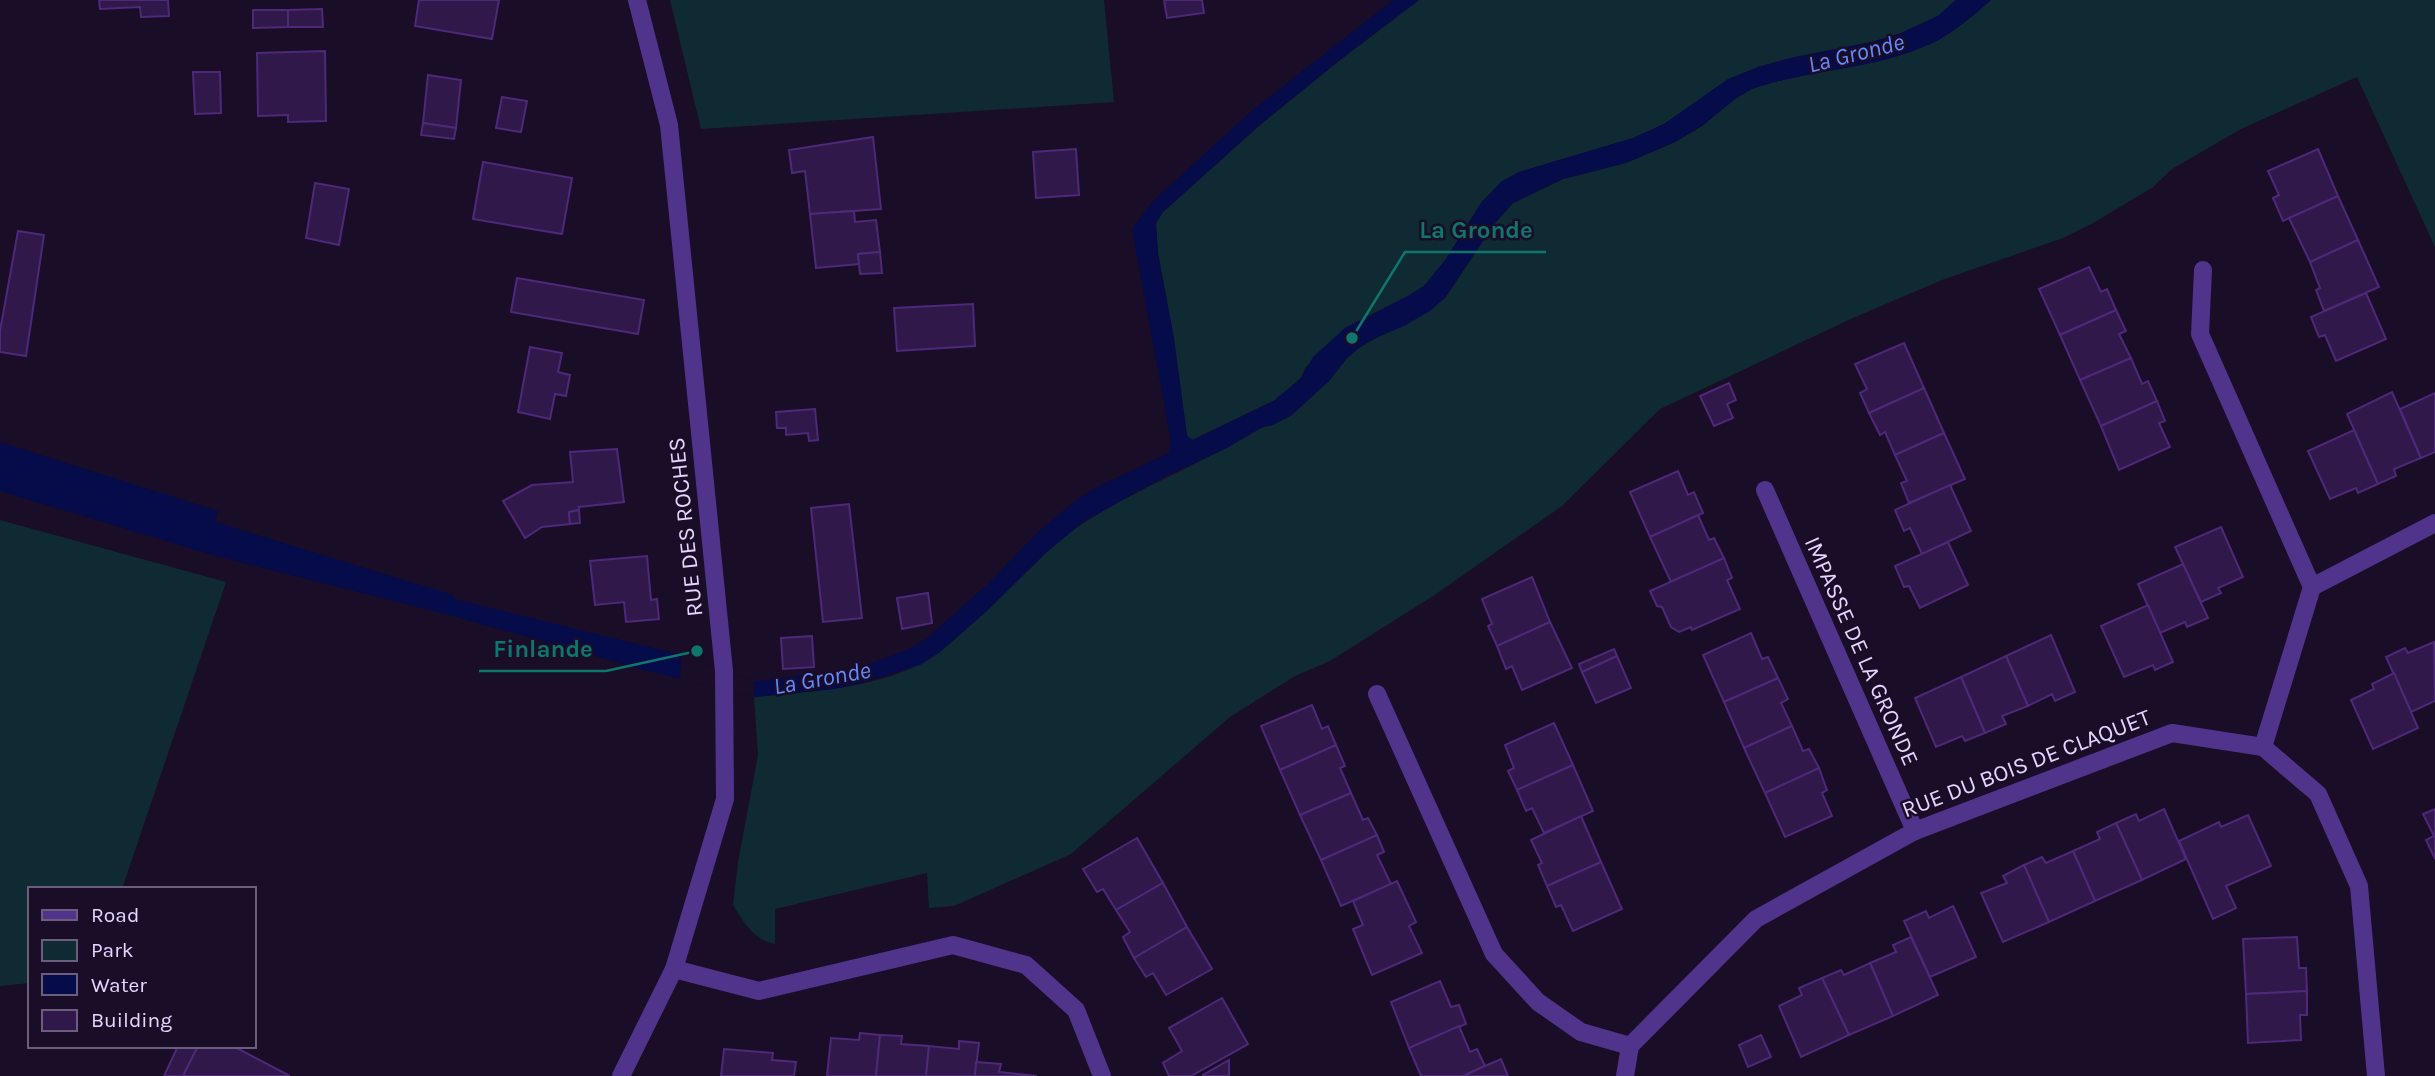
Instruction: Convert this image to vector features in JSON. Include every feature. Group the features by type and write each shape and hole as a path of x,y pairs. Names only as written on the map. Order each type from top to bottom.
{"street":[{"name":"RUE DES ROCHES","path":"621,1076 674,969 725,799 726,691 668,125 637,0"},
{"path":"2203,270 2200,334 2312,587 2263,747 2318,794 2359,886 2376,1076"},
{"name":"IMPASSE DE LA GRONDE","path":"1765,490 1915,831"},
{"path":"2312,587 2435,523"},
{"path":"1377,694 1494,954 1538,1002 1581,1032 1630,1046 1625,1076"},
{"name":"RUE DU BOIS DE CLAQUET","path":"1630,1046 1756,919 1915,831 2172,733 2263,747"},
{"path":"674,969 759,991 953,945 1026,965 1076,1010 1102,1076"}],"green space":[{"path":"670,0 1104,0 1114,102 701,129"},
{"path":"1419,0 1956,0 1938,16 1901,33 1758,67 1664,124 1633,138 1519,172 1501,182 1481,203 1446,259 1424,286 1345,328 1305,368 1301,378 1275,400 1192,440 1187,436 1174,339 1158,253 1156,223 1163,212 1261,124"},
{"path":"1991,0 2435,0 2435,247 2357,77 2241,129 2172,169 2153,187 2063,238 1942,280 1853,318 1660,409 1562,506 1433,596 1330,661 1295,676 1230,717 1071,854 954,906 929,908 927,873 775,909 775,944 761,939 745,924 733,905 738,862 758,755 754,697 860,684 901,672 932,657 974,622 1047,551 1083,523 1246,435 1273,425 1329,381 1347,358 1359,348 1445,298 1495,223 1513,203 1563,179 1626,163 1675,142 1702,126 1751,89 1886,59 1930,44 1954,30"},
{"path":"0,520 226,582 123,887 28,887 28,983 0,986"}],"water":[{"path":"1393,0 1419,0 1261,124 1163,212 1156,223 1158,253 1174,339 1187,436 1193,440 1275,400 1301,378 1313,357 1345,328 1424,286 1446,259 1481,203 1501,182 1519,172 1633,138 1664,124 1728,79 1758,67 1901,33 1938,16 1956,0 1991,0 1954,30 1930,44 1886,59 1752,89 1702,126 1675,142 1626,163 1563,179 1513,203 1495,223 1445,298 1430,311 1359,348 1347,358 1329,381 1292,415 1166,476 1083,522 939,653 920,665 858,684 754,697 209,554 0,491 0,442 218,511 215,522 453,595 454,599 681,655 754,682 822,675 866,665 907,650 926,639 989,583 1037,533 1076,500 1101,485 1169,453 1171,441 1132,229 1152,202 1254,109"}],"pier":[{"path":"681,655 754,682 754,697 680,679"}],"building":[{"path":"99,0 168,0 169,16 141,17 140,7 100,9"},
{"path":"419,0 499,0 492,39 415,26"},
{"path":"1164,0 1202,0 1204,13 1167,18"},
{"path":"322,9 323,27 288,27 288,10"},
{"path":"253,10 288,10 288,27 253,28"},
{"path":"325,51 326,121 288,122 288,115 258,116 257,53"},
{"path":"193,72 220,72 221,113 195,114"},
{"path":"428,75 461,80 456,128 423,123"},
{"path":"502,97 527,101 521,132 496,128"},
{"path":"423,123 456,128 454,139 421,135"},
{"path":"873,137 881,209 810,214 805,171 792,173 789,150"},
{"path":"1076,149 1079,195 1036,198 1033,152"},
{"path":"2318,149 2338,196 2283,221 2273,198 2279,195 2268,171"},
{"path":"483,162 572,178 562,234 473,219"},
{"path":"315,183 349,189 339,245 306,238"},
{"path":"2338,196 2358,240 2310,262 2289,218"},
{"path":"854,211 855,222 876,220 880,252 858,254 859,264 816,268 810,214"},
{"path":"18,231 44,235 26,356 0,352 0,331"},
{"path":"2358,240 2379,287 2324,311 2316,290 2320,288 2310,262"},
{"path":"880,252 882,273 860,274 858,254"},
{"path":"2089,267 2101,292 2107,289 2116,310 2060,335 2039,289"},
{"path":"517,278 644,300 638,334 511,312"},
{"path":"2366,293 2386,339 2336,361 2325,335 2319,337 2311,317"},
{"path":"973,304 975,346 897,351 894,308"},
{"path":"2116,310 2126,331 2119,334 2131,358 2080,380 2060,335"},
{"path":"1904,343 1924,388 1869,413 1860,393 1867,389 1855,364"},
{"path":"530,347 562,353 558,372 570,375 566,396 555,394 550,419 518,412"},
{"path":"2131,358 2142,384 2148,381 2157,401 2101,426 2080,380"},
{"path":"1729,383 1736,400 1727,404 1733,418 1714,426 1700,396"},
{"path":"1924,388 1944,433 1895,455 1885,432 1880,435 1869,413"},
{"path":"2392,392 2421,458 2394,469 2396,476 2378,484 2347,414"},
{"path":"2435,393 2435,452 2421,458 2400,409"},
{"path":"2157,401 2165,421 2159,423 2170,447 2119,470 2101,426"},
{"path":"815,409 818,440 809,441 808,433 786,435 786,428 777,428 776,412"},
{"path":"2354,430 2378,484 2358,493 2356,488 2330,499 2308,451"},
{"path":"1944,433 1965,479 1909,503 1901,483 1907,481 1895,455"},
{"path":"617,449 624,502 579,507 579,510 569,512 570,524 542,527 525,538 503,501 532,485 573,482 570,452"},
{"path":"1678,471 1688,495 1694,492 1703,513 1650,537 1630,492"},
{"path":"1950,485 1971,531 1922,554 1910,528 1904,531 1895,510"},
{"path":"849,504 862,618 823,622 811,508"},
{"path":"579,510 580,523 570,524 569,512"},
{"path":"1698,515 1709,540 1714,538 1724,558 1671,582 1650,537"},
{"path":"2221,527 2243,577 2218,588 2221,593 2201,602 2175,547"},
{"path":"1948,542 1968,585 1920,608 1909,586 1904,587 1895,566"},
{"path":"647,556 651,600 657,599 659,619 626,622 624,602 595,605 590,561"},
{"path":"1724,558 1732,578 1727,580 1740,609 1692,630 1691,627 1679,632 1671,627 1662,607 1657,606 1650,591"},
{"path":"2183,564 2208,618 2187,627 2185,622 2160,633 2138,584"},
{"path":"1532,577 1550,622 1497,646 1488,626 1492,624 1482,599"},
{"path":"928,593 932,623 902,629 897,598"},
{"path":"2148,605 2173,662 2155,670 2153,665 2124,677 2101,626"},
{"path":"1550,622 1572,668 1522,690 1512,666 1506,669 1497,646"},
{"path":"1751,633 1762,659 1768,657 1778,678 1724,702 1703,655"},
{"path":"2051,635 2075,692 2055,701 2052,694 2028,706 2006,656"},
{"path":"812,636 814,667 783,669 781,638"},
{"path":"2434,642 2435,701 2411,712 2386,657 2405,648 2408,653"},
{"path":"1614,649 1617,656 1582,672 1579,664"},
{"path":"1617,656 1631,688 1596,703 1582,672"},
{"path":"2006,656 2028,706 2002,716 2006,724 1985,733 1961,677"},
{"path":"2394,673 2418,728 2373,749 2351,700 2374,689 2372,684"},
{"path":"1961,677 1985,733 1965,741 1962,736 1936,747 1915,698"},
{"path":"1778,678 1788,699 1781,703 1792,726 1744,748 1724,702"},
{"path":"1312,705 1322,729 1328,726 1336,745 1280,770 1261,726"},
{"path":"1554,723 1573,765 1517,790 1508,771 1514,768 1505,745"},
{"path":"1792,726 1803,751 1809,749 1819,768 1765,793 1744,748"},
{"path":"1336,745 1345,766 1340,768 1351,793 1300,815 1280,770"},
{"path":"1573,765 1593,811 1544,833 1532,808 1526,811 1517,790"},
{"path":"1819,768 1827,790 1822,793 1832,816 1785,837 1765,793"},
{"path":"1351,793 1363,820 1368,818 1377,835 1321,860 1300,815"},
{"path":"2164,809 2186,859 2142,880 2116,823 2136,814 2139,821"},
{"path":"2435,809 2435,859 2426,840 2434,836 2423,814"},
{"path":"2248,815 2271,866 2226,886 2236,908 2213,919 2179,841 2219,822 2221,827"},
{"path":"1581,816 1601,862 1547,886 1538,865 1542,863 1531,840"},
{"path":"2116,823 2142,880 2095,901 2073,851 2100,839 2097,832"},
{"path":"1377,835 1384,852 1377,855 1391,884 1341,906 1321,860"},
{"path":"1137,838 1163,883 1116,910 1103,889 1097,892 1083,869"},
{"path":"2073,851 2095,901 2049,922 2024,865 2042,857 2046,863"},
{"path":"1601,862 1622,909 1573,931 1561,905 1556,907 1547,886"},
{"path":"2024,865 2049,922 2003,942 1981,893 2007,883 2003,876"},
{"path":"1397,881 1416,922 1409,926 1422,953 1372,975 1353,929 1363,925 1353,901"},
{"path":"1163,883 1187,927 1134,958 1123,937 1130,932 1116,910"},
{"path":"1953,906 1976,957 1930,977 1904,921 1926,911 1929,918"},
{"path":"1187,927 1212,969 1166,995 1153,973 1146,977 1134,958"},
{"path":"1911,937 1938,995 1893,1016 1870,963 1896,952 1893,945"},
{"path":"2297,937 2299,968 2306,968 2307,991 2246,994 2243,939"},
{"path":"1870,963 1893,1016 1849,1035 1822,978 1841,970 1844,975"},
{"path":"1822,978 1849,1035 1801,1057 1779,1006 1802,995 1799,988"},
{"path":"1440,981 1451,1007 1459,1005 1466,1024 1409,1048 1391,1002"},
{"path":"2307,991 2307,1015 2300,1015 2301,1040 2248,1043 2246,994"},
{"path":"1222,998 1248,1044 1191,1076 1169,1076 1163,1063 1182,1051 1169,1028"},
{"path":"1459,1026 1470,1052 1477,1049 1485,1066 1463,1076 1421,1076 1409,1048"},
{"path":"860,1033 880,1035 876,1076 827,1076 831,1038 859,1040"},
{"path":"880,1035 902,1036 901,1044 929,1046 926,1076 876,1076"},
{"path":"1761,1035 1771,1057 1748,1067 1739,1045"},
{"path":"959,1041 979,1043 975,1076 926,1076 929,1046 959,1049"},
{"path":"177,1048 197,1048 183,1076 164,1076"},
{"path":"197,1048 237,1048 290,1076 183,1076"},
{"path":"724,1049 773,1053 772,1060 796,1062 794,1076 721,1076"},
{"path":"1501,1059 1508,1076 1463,1076 1485,1066"},
{"path":"1229,1060 1229,1076 1203,1075"},
{"path":"976,1062 1001,1064 999,1072 1037,1076 975,1076"}],"place":[{"name":"La Gronde","path":"1352,338"},
{"name":"Finlande","path":"697,651"}]}
